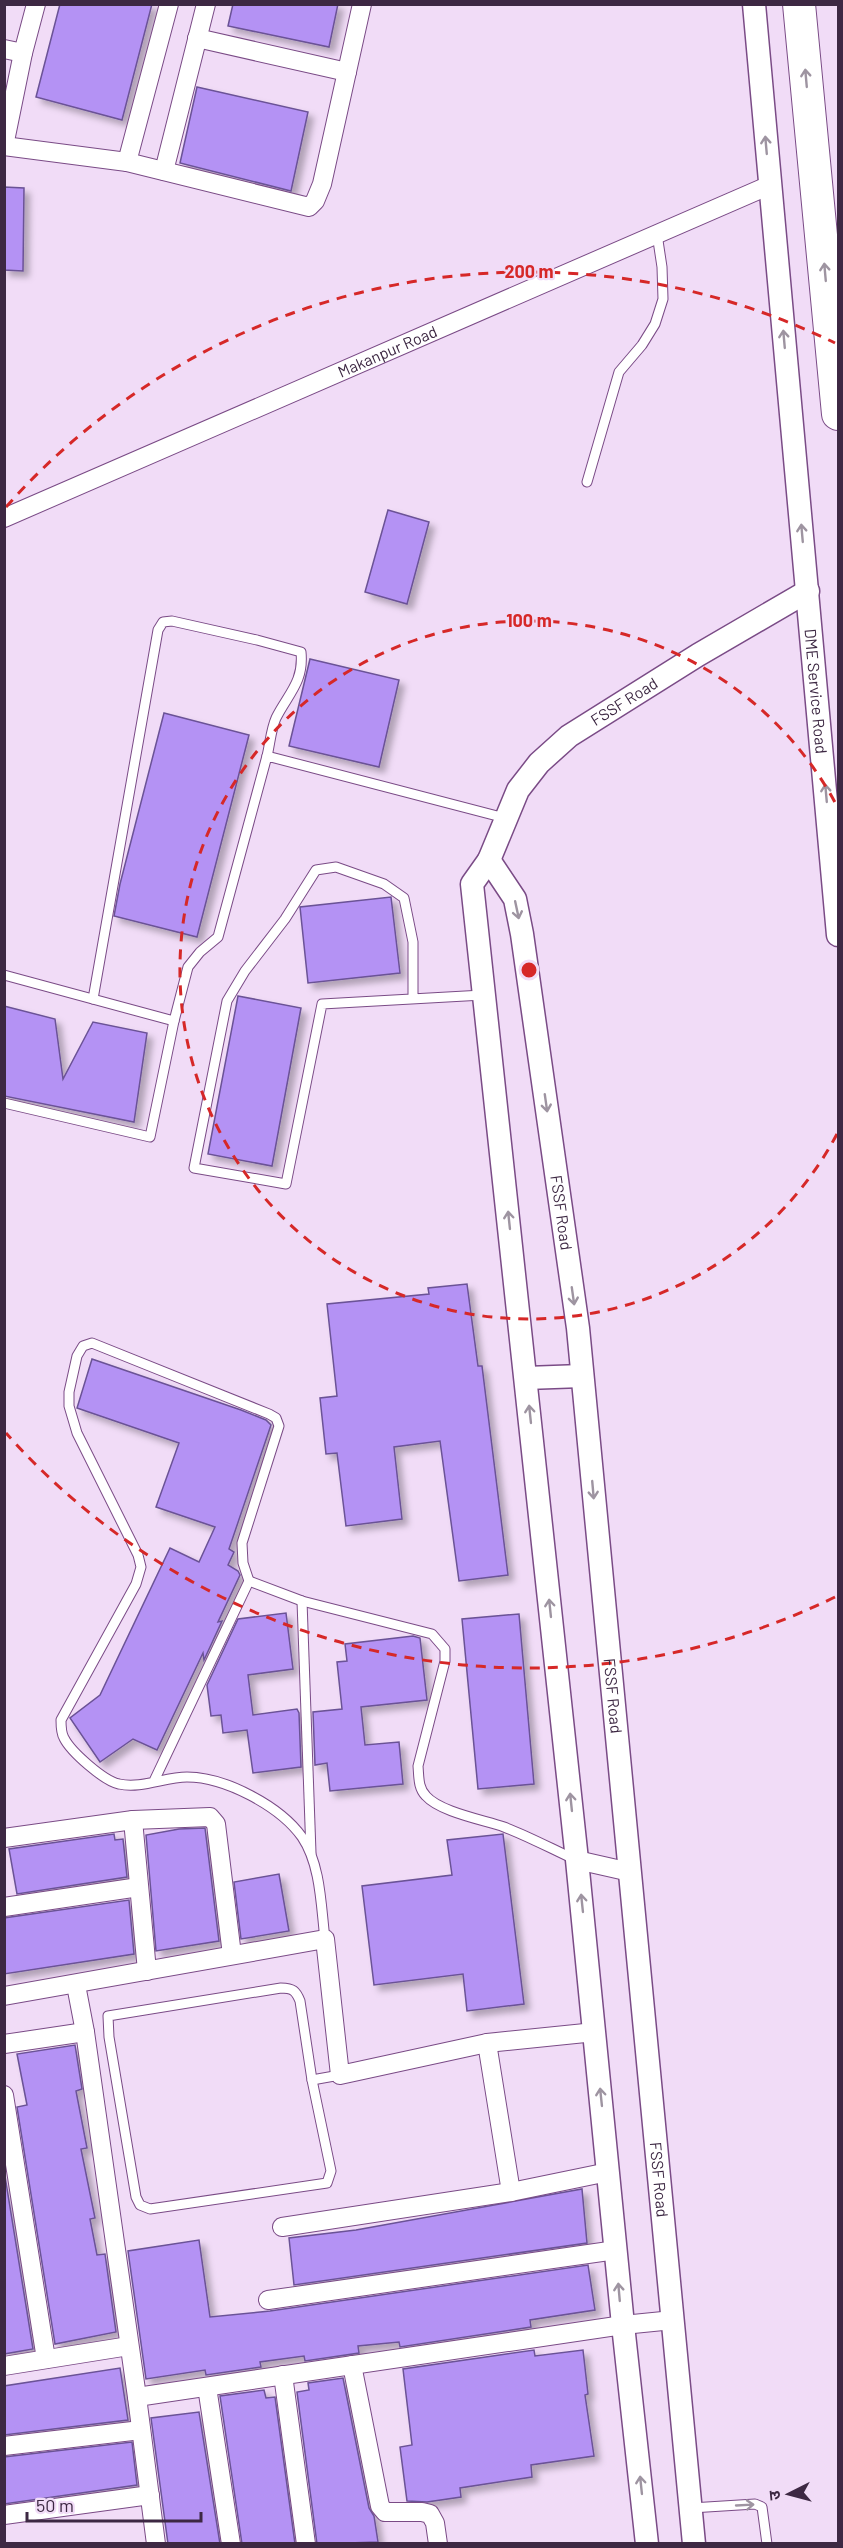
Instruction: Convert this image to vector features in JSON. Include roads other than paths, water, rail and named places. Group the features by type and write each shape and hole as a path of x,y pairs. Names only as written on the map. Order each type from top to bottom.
{"highway":[{"path":"800,4 838,414"}],"street":[{"path":"36,4 23,53 4,146 127,162 309,207 315,201 322,184 362,4"},
{"path":"127,162 169,4"},
{"path":"164,171 206,4"},
{"name":"DME Service Road","path":"754,4 838,935"},
{"path":"197,38 346,72"},
{"path":"4,49 23,53"},
{"name":"Makanpur Road","path":"4,518 770,185"},
{"name":"FSSF Road","path":"647,2544 577,1860 472,884 489,860 518,790 539,763 569,736 688,661 808,591"},
{"name":"FSSF Road","path":"489,860 515,899 522,934 578,1328 694,2544"},
{"path":"526,1378 582,1376"},
{"path":"4,1838 133,1820 205,1817 214,1820 232,1955"},
{"path":"133,1820 147,1971"},
{"path":"577,1860 630,1872"},
{"path":"4,1907 139,1887"},
{"path":"4,1996 325,1939 340,2075 487,2043 595,2032"},
{"path":"76,1985 85,2032 156,2544"},
{"path":"4,2044 85,2032"},
{"path":"487,2043 511,2192"},
{"path":"4,2095 46,2359"},
{"path":"282,2227 511,2192 608,2172"},
{"path":"268,2300 616,2250"},
{"path":"137,2397 623,2325 673,2320"},
{"path":"4,2366 129,2346"},
{"path":"352,2366 380,2506 385,2512 430,2514 435,2523 438,2544"},
{"path":"283,2375 306,2544"},
{"path":"207,2386 231,2544"},
{"path":"4,2446 141,2430"},
{"path":"4,2515 150,2495"}],"lane":[{"path":"587,482 618,372 642,345 655,324 663,299 662,267 657,234"},
{"path":"4,1103 150,1137 174,1021 188,967 200,952 218,938 276,720 293,692 303,669 301,652 172,621 164,622 158,630 93,999"},
{"path":"267,756 505,818"},
{"path":"413,999 413,942 404,898 384,884 352,872 336,867 316,870 227,1001 194,1168 286,1184 322,1004 413,999 485,995"},
{"path":"4,975 174,1021"},
{"path":"154,1781 249,1581 243,1563 242,1543 279,1425 276,1418 92,1342 83,1346 77,1356 69,1392 72,1419 138,1555 141,1567 136,1584 61,1720 62,1735 70,1747 107,1779 119,1784 132,1785 188,1777 225,1784 253,1796 288,1821 303,1838 311,1859"},
{"path":"249,1581 302,1601 432,1634 445,1650 445,1661 418,1766 422,1791 428,1798 440,1805 506,1828 577,1860"},
{"path":"302,1601 311,1859 325,1939"},
{"path":"291,1988 297,1992 300,2001 312,2080 331,2171 327,2183 150,2209 140,2205 136,2197 109,2037 108,2016 291,1988"},
{"path":"312,2080 340,2075"},
{"path":"691,2508 756,2504 762,2507 765,2515 767,2544"}]}
